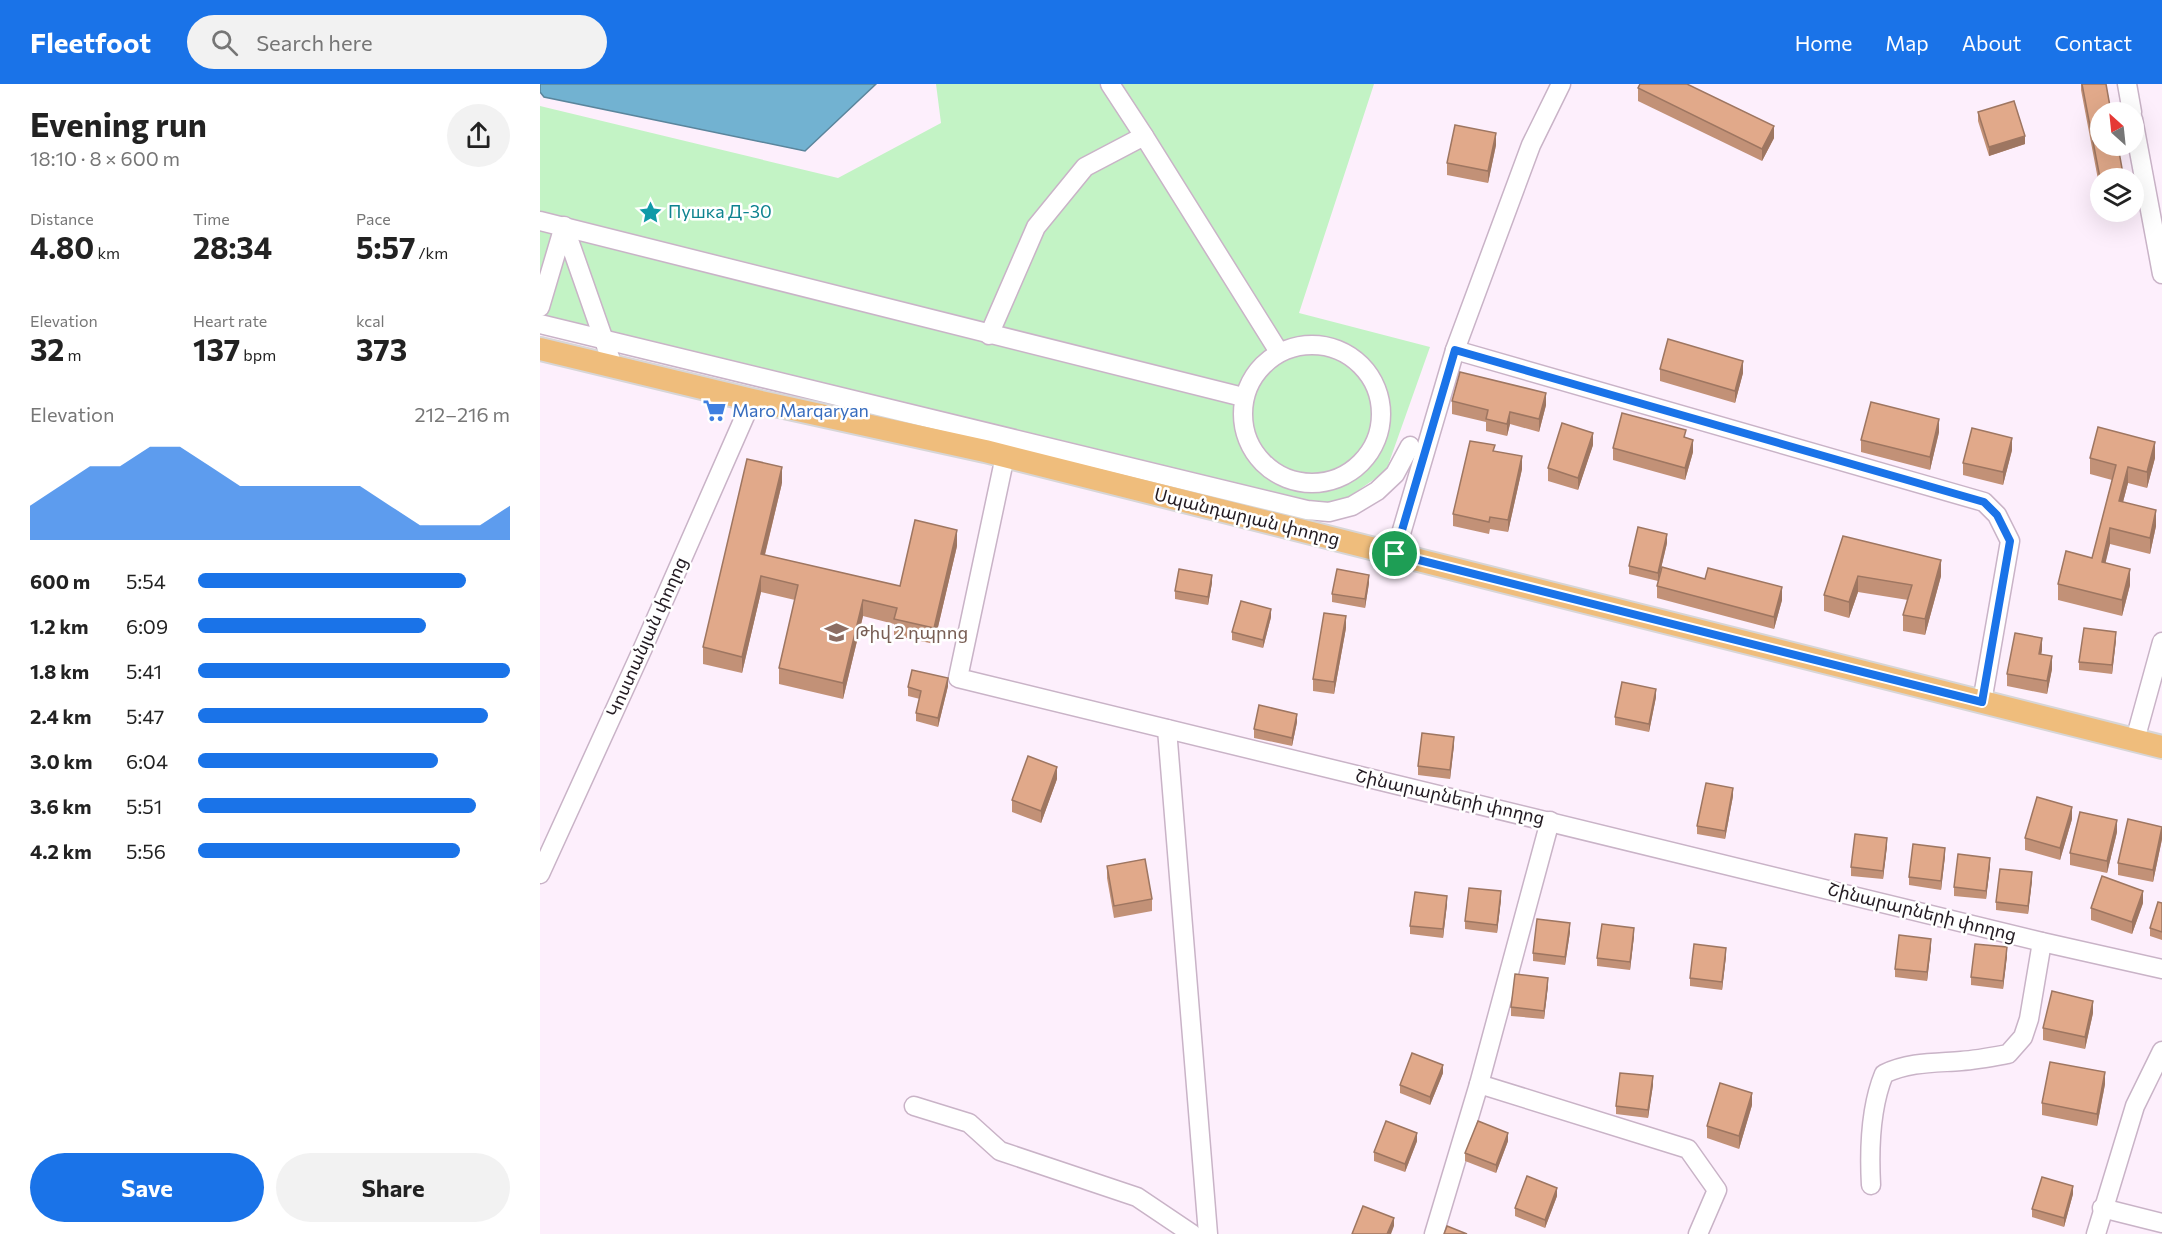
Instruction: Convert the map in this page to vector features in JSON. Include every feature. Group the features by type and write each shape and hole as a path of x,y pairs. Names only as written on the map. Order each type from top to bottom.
{"main road":[{"name":"Սպանդարյան փողոց","path":"540,349 752,400 1005,456 2162,747"}],"street":[{"path":"1110,84 1279,352"},
{"path":"1395,554 1455,350 1531,145 1561,84"},
{"path":"2127,84 2130,102"},
{"path":"989,334 1036,227 1085,167 1144,136"},
{"path":"2140,156 2162,274"},
{"path":"540,221 1243,397"},
{"path":"540,307 564,226"},
{"path":"564,226 613,366"},
{"path":"540,324 1308,510 1329,512 1352,506 1377,491 1395,474 1410,446"},
{"path":"1320,344 1359,361 1381,397 1378,439 1352,472 1312,485 1272,472 1246,439 1243,397 1256,371 1279,352 1320,344"},
{"path":"1455,350 1984,502 1997,515 2010,541 1982,702"},
{"name":"Կոստանյան փողոց","path":"540,874 752,400"},
{"name":"Շինարարների փողոց","path":"1005,456 958,678 2042,942 2162,969"},
{"path":"1271,501 1281,475"},
{"path":"2135,740 2162,642"},
{"path":"1167,729 1208,1234"},
{"path":"1434,1234 1479,1084 1551,821"},
{"path":"1871,1185 1870,1162 1876,1095 1884,1074 1899,1067 1919,1063 1962,1061 2008,1054 2023,1037 2029,1019 2042,942"},
{"path":"2096,1234 2102,1208 2135,1106 2162,1051"},
{"path":"1479,1084 1688,1149 1717,1190 1698,1234"},
{"path":"914,1106 969,1124 1000,1151 1137,1197 1192,1234"},
{"path":"2102,1208 2162,1223"}],"green space":[{"path":"936,84 1374,84 1299,313 1430,347 1386,471 1330,510 540,317 540,106 838,178 941,123"}],"water":[{"path":"540,84 876,84 805,151 544,97 540,92"}],"building":[{"path":"1640,84 1687,84 1774,126 1762,149 1638,88"},
{"path":"2082,84 2106,84 2109,102 2090,102 2090,126"},
{"path":"2014,101 2025,136 1989,147 1978,112"},
{"path":"1455,125 1496,133 1488,171 1447,163"},
{"path":"2096,156 2120,156 2122,168 2098,168"},
{"path":"1668,339 1743,361 1735,391 1660,369"},
{"path":"1460,372 1546,393 1539,419 1510,412 1507,424 1486,419 1488,410 1452,401"},
{"path":"1871,402 1939,419 1930,457 1861,440"},
{"path":"1622,413 1686,430 1684,437 1693,440 1685,468 1613,448"},
{"path":"1562,423 1593,433 1578,478 1548,468"},
{"path":"2098,427 2155,442 2147,472 2128,467 2119,501 2156,510 2150,538 2110,528 2102,562 2130,569 2122,600 2058,584 2066,551 2092,558 2116,465 2090,458"},
{"path":"1972,428 2012,438 2003,472 1963,463"},
{"path":"1470,441 1495,445 1493,451 1522,456 1508,520 1490,517 1489,522 1453,514"},
{"path":"747,459 782,467 761,554 900,586 915,520 957,530 934,628 894,619 897,608 863,600 843,683 779,668 798,585 761,576 742,657 703,647"},
{"path":"1638,527 1667,534 1658,573 1629,566"},
{"path":"1843,536 1941,560 1925,619 1903,615 1912,585 1858,576 1849,602 1824,595"},
{"path":"1662,567 1705,579 1708,568 1782,587 1774,617 1657,586"},
{"path":"1179,569 1212,575 1208,597 1175,591"},
{"path":"1337,569 1369,575 1365,599 1332,594"},
{"path":"1241,601 1271,609 1263,640 1232,632"},
{"path":"1324,613 1346,616 1334,682 1313,679"},
{"path":"2084,628 2116,632 2112,665 2079,662"},
{"path":"2015,633 2042,638 2039,654 2052,656 2047,681 2007,674"},
{"path":"912,670 948,678 938,718 916,713 921,691 908,687"},
{"path":"1622,682 1656,689 1649,724 1615,717"},
{"path":"1259,705 1297,714 1292,738 1254,729"},
{"path":"1422,733 1454,737 1450,770 1418,766"},
{"path":"1028,756 1057,767 1041,811 1012,800"},
{"path":"1706,783 1733,788 1725,831 1697,826"},
{"path":"2037,797 2072,807 2060,848 2025,838"},
{"path":"2080,812 2117,820 2107,861 2070,853"},
{"path":"2128,819 2162,827 2153,870 2118,863"},
{"path":"1855,834 1887,838 1883,871 1851,867"},
{"path":"1913,844 1945,848 1941,881 1909,877"},
{"path":"1958,854 1990,858 1986,891 1954,887"},
{"path":"1145,859 1152,899 1114,906 1107,866"},
{"path":"2000,869 2032,872 2028,906 1996,902"},
{"path":"2102,876 2143,891 2132,922 2091,908"},
{"path":"1469,888 1501,891 1497,925 1465,921"},
{"path":"1415,892 1447,896 1443,929 1410,926"},
{"path":"2158,902 2162,903 2162,932 2150,928"},
{"path":"1537,919 1570,923 1565,957 1533,953"},
{"path":"1602,924 1634,928 1630,962 1597,958"},
{"path":"1899,935 1931,939 1927,972 1895,969"},
{"path":"1694,944 1726,948 1722,982 1690,978"},
{"path":"1975,944 2007,947 2003,981 1971,977"},
{"path":"1515,974 1548,978 1544,1011 1511,1007"},
{"path":"2052,991 2093,1001 2085,1037 2043,1028"},
{"path":"1412,1053 1443,1065 1430,1097 1400,1085"},
{"path":"2050,1062 2105,1072 2097,1114 2042,1103"},
{"path":"1620,1073 1653,1076 1648,1110 1616,1106"},
{"path":"1720,1083 1752,1093 1739,1136 1707,1126"},
{"path":"1386,1121 1417,1133 1405,1164 1374,1152"},
{"path":"1478,1121 1508,1133 1496,1165 1465,1153"},
{"path":"1527,1176 1557,1188 1545,1220 1515,1208"},
{"path":"2042,1177 2073,1186 2064,1218 2032,1209"},
{"path":"1363,1206 1394,1218 1387,1234 1352,1234"},
{"path":"1447,1226 1467,1234 1444,1234"}],"place":[{"name":"Пушка Д-30","path":"650,212"},
{"name":"Maro Marqaryan","path":"714,411"},
{"name":"Թիվ 2 դպրոց","path":"837,633"}],"route":[{"path":"1455,350 1984,502 1997,515 2010,541 1982,702 1395,554 1455,350"}]}
